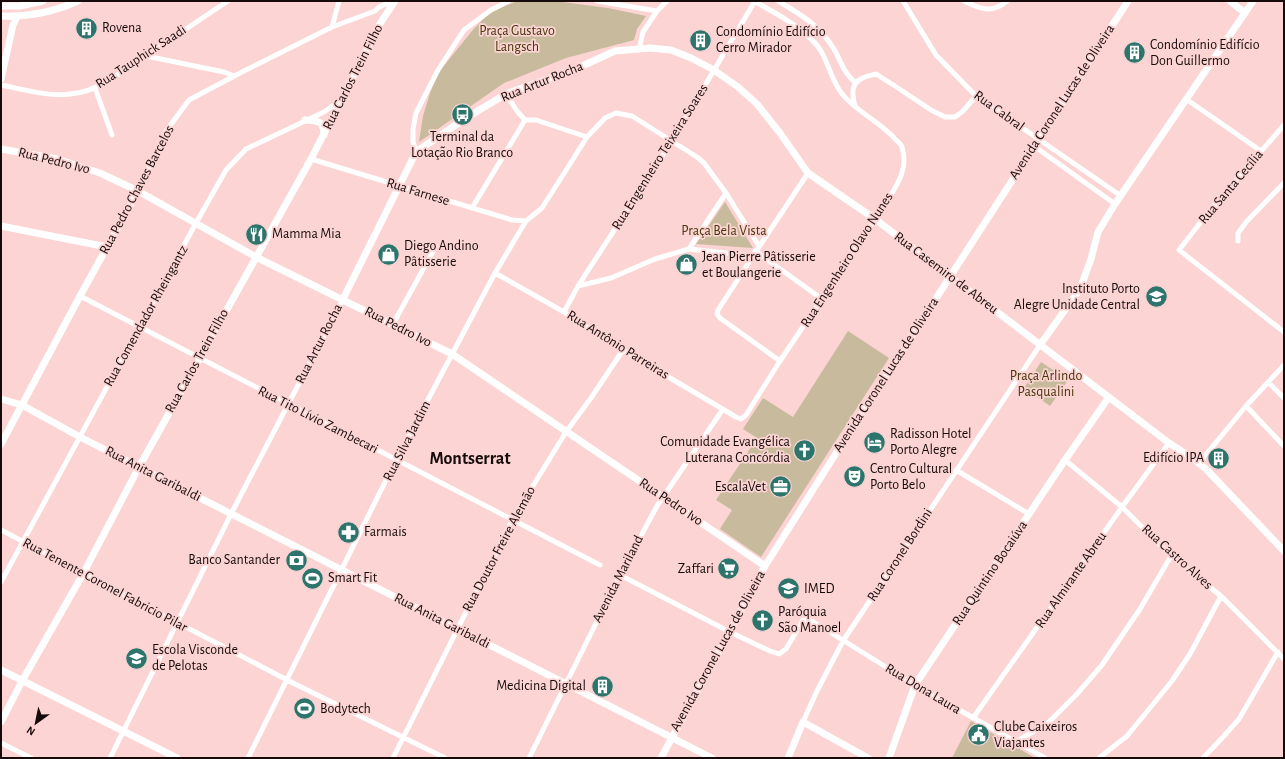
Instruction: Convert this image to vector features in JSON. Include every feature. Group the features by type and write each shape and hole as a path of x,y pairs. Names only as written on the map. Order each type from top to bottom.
{"street":[{"path":"1,6 42,1"},
{"path":"1,16 35,14 70,5 78,1"},
{"name":"Rua Tauphick Saadi","path":"1,85 54,95 69,95 95,88 108,81 228,1"},
{"path":"332,27 339,1"},
{"name":"Rua Pedro Chaves Barcelos","path":"376,11 379,7 395,1"},
{"name":"Rua Carlos Trein Filho","path":"1,722 22,681 83,574 139,467 199,358 311,159 382,22 395,1"},
{"path":"416,152 413,142 413,129 416,113 438,70 464,30 491,10 509,1"},
{"path":"597,1 657,12"},
{"path":"639,50 643,32 667,1"},
{"name":"Rua Engenheiro Teixeira Soares","path":"564,312 578,286 672,141 755,1"},
{"name":"Rua Engenheiro Olavo Nunes","path":"741,419 746,415 780,361 900,181 905,164 902,146 887,130 855,107 843,95 834,82 814,40 795,25 755,1"},
{"path":"778,1 801,14 820,30 835,51 848,75 856,83"},
{"name":"Rua Cabral","path":"903,1 936,55 976,96 1121,196"},
{"path":"964,1 983,9 994,9 1007,1"},
{"name":"Avenida Coronel Lucas de Oliveira","path":"661,758 765,566 832,458 1034,146 1036,137 1128,1"},
{"path":"1230,1 1245,13"},
{"name":"Rua Coronel Bordini","path":"788,758 816,694 843,641 1040,345 1080,289 1091,259 1098,232 1115,204 1253,1"},
{"name":"Rua Pedro Chaves Barcelos","path":"1,444 138,191 166,131 189,100 332,27 376,11 388,12"},
{"path":"1,79 14,16"},
{"name":"Rua Casemiro de Abreu","path":"639,50 650,48 671,50 714,70 738,87 757,104 780,133 808,173 875,219 1170,443 1195,460 1284,551"},
{"name":"Rua Artur Rocha","path":"110,758 231,514 343,299 416,152 466,118 506,94 580,67 615,51 639,50"},
{"path":"146,56 224,72 234,76"},
{"path":"855,107 852,98 852,90 856,83 865,76 876,74 931,110 946,117 955,117 963,111 976,96"},
{"path":"95,88 112,135"},
{"path":"506,94 525,120 536,120 587,137"},
{"path":"1186,99 1261,151"},
{"name":"Rua Comendador Rheingantz","path":"1,582 226,170 246,149 324,112 342,100"},
{"name":"Rua Silva Jardim","path":"248,758 396,460 494,273 526,221 542,208 587,137 606,118 616,113 632,116 672,141"},
{"path":"305,120 316,120 321,122 324,135"},
{"path":"472,208 525,120"},
{"name":"Rua Santa Cecília","path":"1284,125 1211,209 1179,250 1284,332"},
{"path":"672,141 704,163 726,194 759,246"},
{"name":"Rua Cabral","path":"1034,146 1115,204"},
{"name":"Rua Pedro Ivo","path":"1,149 57,159 100,173 138,191 256,256 452,354 765,566"},
{"name":"Rua Farnese","path":"311,159 512,220 526,221"},
{"path":"780,361 720,318 717,314 718,310 759,246 808,173"},
{"path":"1238,241 1238,233 1247,221 1284,183"},
{"path":"1101,194 1106,186"},
{"path":"689,249 726,194"},
{"path":"1,226 107,247"},
{"path":"393,324 436,246"},
{"path":"578,286 611,278 655,259 689,249 754,254 822,299"},
{"name":"Rua Antônio Parreiras","path":"494,273 564,312 623,350 741,419"},
{"name":"Rua Tito Lívio Zambecari","path":"80,296 139,328 600,565"},
{"name":"Rua Doutor Freire Alemão","path":"393,758 512,520 566,432 592,398 623,350"},
{"path":"1201,465 1204,456 1246,406 1284,365"},
{"path":"1268,382 1284,398"},
{"name":"Rua Quintino Bocaiúva","path":"889,758 915,685 1065,460 1109,397"},
{"name":"Rua Anita Garibaldi","path":"1,399 22,405 80,437 712,758"},
{"path":"1246,406 1284,446"},
{"name":"Avenida Mariland","path":"529,758 620,575 657,506 722,409"},
{"name":"Rua Almirante Abreu","path":"973,718 1122,507 1170,443"},
{"path":"1195,460 1204,456"},
{"name":"Rua Castro Alves","path":"1065,460 1122,507 1171,556 1221,596 1284,659"},
{"path":"956,470 1029,514"},
{"name":"Rua Tenente Coronel Fabricio Pilar","path":"1,530 287,680 445,758"},
{"path":"1016,742 1049,722 1076,695 1102,665 1140,609 1171,556"},
{"path":"620,575 730,632"},
{"path":"1099,758 1127,736 1172,681 1190,654 1221,596"},
{"name":"Rua Dona Laura","path":"730,632 779,654 786,649 803,620 812,621 915,685 1045,758"},
{"path":"1203,758 1238,719 1278,652"},
{"path":"1,670 177,758"},
{"path":"804,722 868,758"},
{"path":"1,743 30,758"}],"green space":[{"name":"Praça Gustavo Langsch","path":"518,1 555,1 608,8 646,16 637,29 634,40 566,58 504,83 419,142 423,116 438,73 472,31 491,11"},
{"name":"Praça Bela Vista","path":"725,202 753,248 696,244"},
{"path":"848,331 889,358 761,557 720,529 732,510 716,500 757,438 743,429 763,398 793,417"},
{"name":"Praça Arlindo Pasqualini","path":"1041,362 1068,380 1050,406 1024,388"},
{"name":"Clube Caixeiros Viajantes","path":"971,721 1035,758 952,758"}],"place":[{"name":"Rovena","path":"87,28"},
{"name":"Condomínio Edifício Cerro Mirador","path":"700,40"},
{"name":"Condomínio Edifício Don Guillermo","path":"1134,53"},
{"name":"Terminal da Lotação Rio Branco","path":"462,115"},
{"name":"Mamma Mia","path":"256,234"},
{"name":"Diego Andino Pâtisserie","path":"389,254"},
{"name":"Jean Pierre Pâtisserie et Boulangerie","path":"687,265"},
{"name":"Instituto Porto Alegre Unidade Central","path":"1156,297"},
{"name":"Radisson Hotel Porto Alegre","path":"875,442"},
{"name":"Comunidade Evangélica Luterana Concórdia","path":"805,450"},
{"name":"Edifício IPA","path":"1219,458"},
{"name":"Centro Cultural Porto Belo","path":"854,477"},
{"name":"EscalaVet","path":"781,487"},
{"name":"Farmais","path":"348,532"},
{"name":"Banco Santander","path":"296,560"},
{"name":"Zaffari","path":"729,569"},
{"name":"Smart Fit","path":"313,578"},
{"name":"IMED","path":"789,589"},
{"name":"Paróquia São Manoel","path":"763,620"},
{"name":"Escola Visconde de Pelotas","path":"137,658"},
{"name":"Medicina Digital","path":"602,686"},
{"name":"Bodytech","path":"305,709"},
{"name":"Clube Caixeiros Viajantes","path":"979,735"}],"district":[{"name":"Montserrat","path":"470,459"}]}
